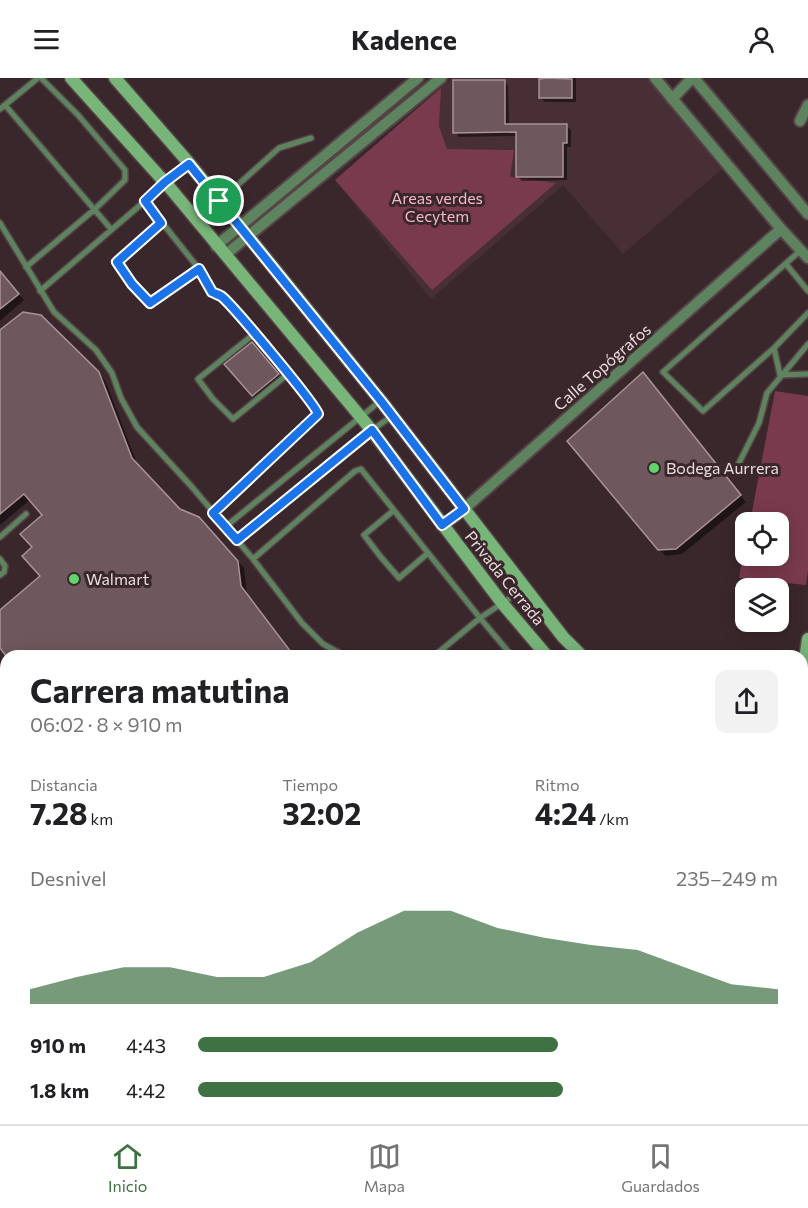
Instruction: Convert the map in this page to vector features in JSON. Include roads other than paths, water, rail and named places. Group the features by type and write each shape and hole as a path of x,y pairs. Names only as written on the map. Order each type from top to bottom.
{"street":[{"name":"Privada Cerrada","path":"71,78 165,182 372,430 502,603 542,650"},
{"name":"Privada Cerrada","path":"115,78 244,231 381,401 563,637 576,650"},
{"path":"244,231 418,78"},
{"path":"220,250 441,78"},
{"path":"655,78 781,229 805,254"},
{"path":"672,99 693,78 808,214"},
{"path":"406,87 416,99"},
{"path":"800,121 808,105"},
{"name":"Calle Topógrafos","path":"442,525 464,509 781,229"}],"lane":[{"path":"26,267 94,209 125,180 125,170 78,114 39,78 2,107 94,209 111,229"},
{"path":"219,201 279,148 311,138"},
{"path":"40,291 165,182 189,164"},
{"path":"145,201 199,269 212,292 220,295 228,303 317,409 318,414 213,513"},
{"path":"0,223 54,312 96,350 112,374 136,427 237,540 302,623 323,644 334,650"},
{"path":"161,223 117,262 132,284 150,303 199,269"},
{"path":"805,254 786,264 663,372 703,411 774,348 808,313"},
{"path":"786,264 808,291"},
{"path":"254,334 198,379 213,399 233,419 288,374"},
{"path":"734,473 759,423 767,393 808,344"},
{"path":"774,348 780,375"},
{"path":"780,375 808,374"},
{"path":"225,526 381,401"},
{"path":"237,540 372,430 392,417"},
{"path":"253,559 355,471 362,470 507,650"},
{"path":"393,511 364,535 380,556 399,578 428,553"},
{"path":"0,537 26,514"},
{"path":"0,559 5,566 4,572 0,575"},
{"path":"441,650 480,618 526,587"}],"place":[{"name":"Bodega Aurrera","path":"654,468"},
{"name":"Walmart","path":"74,579"}],"park label":[{"name":"Areas verdes Cecytem","path":"437,207"}]}
